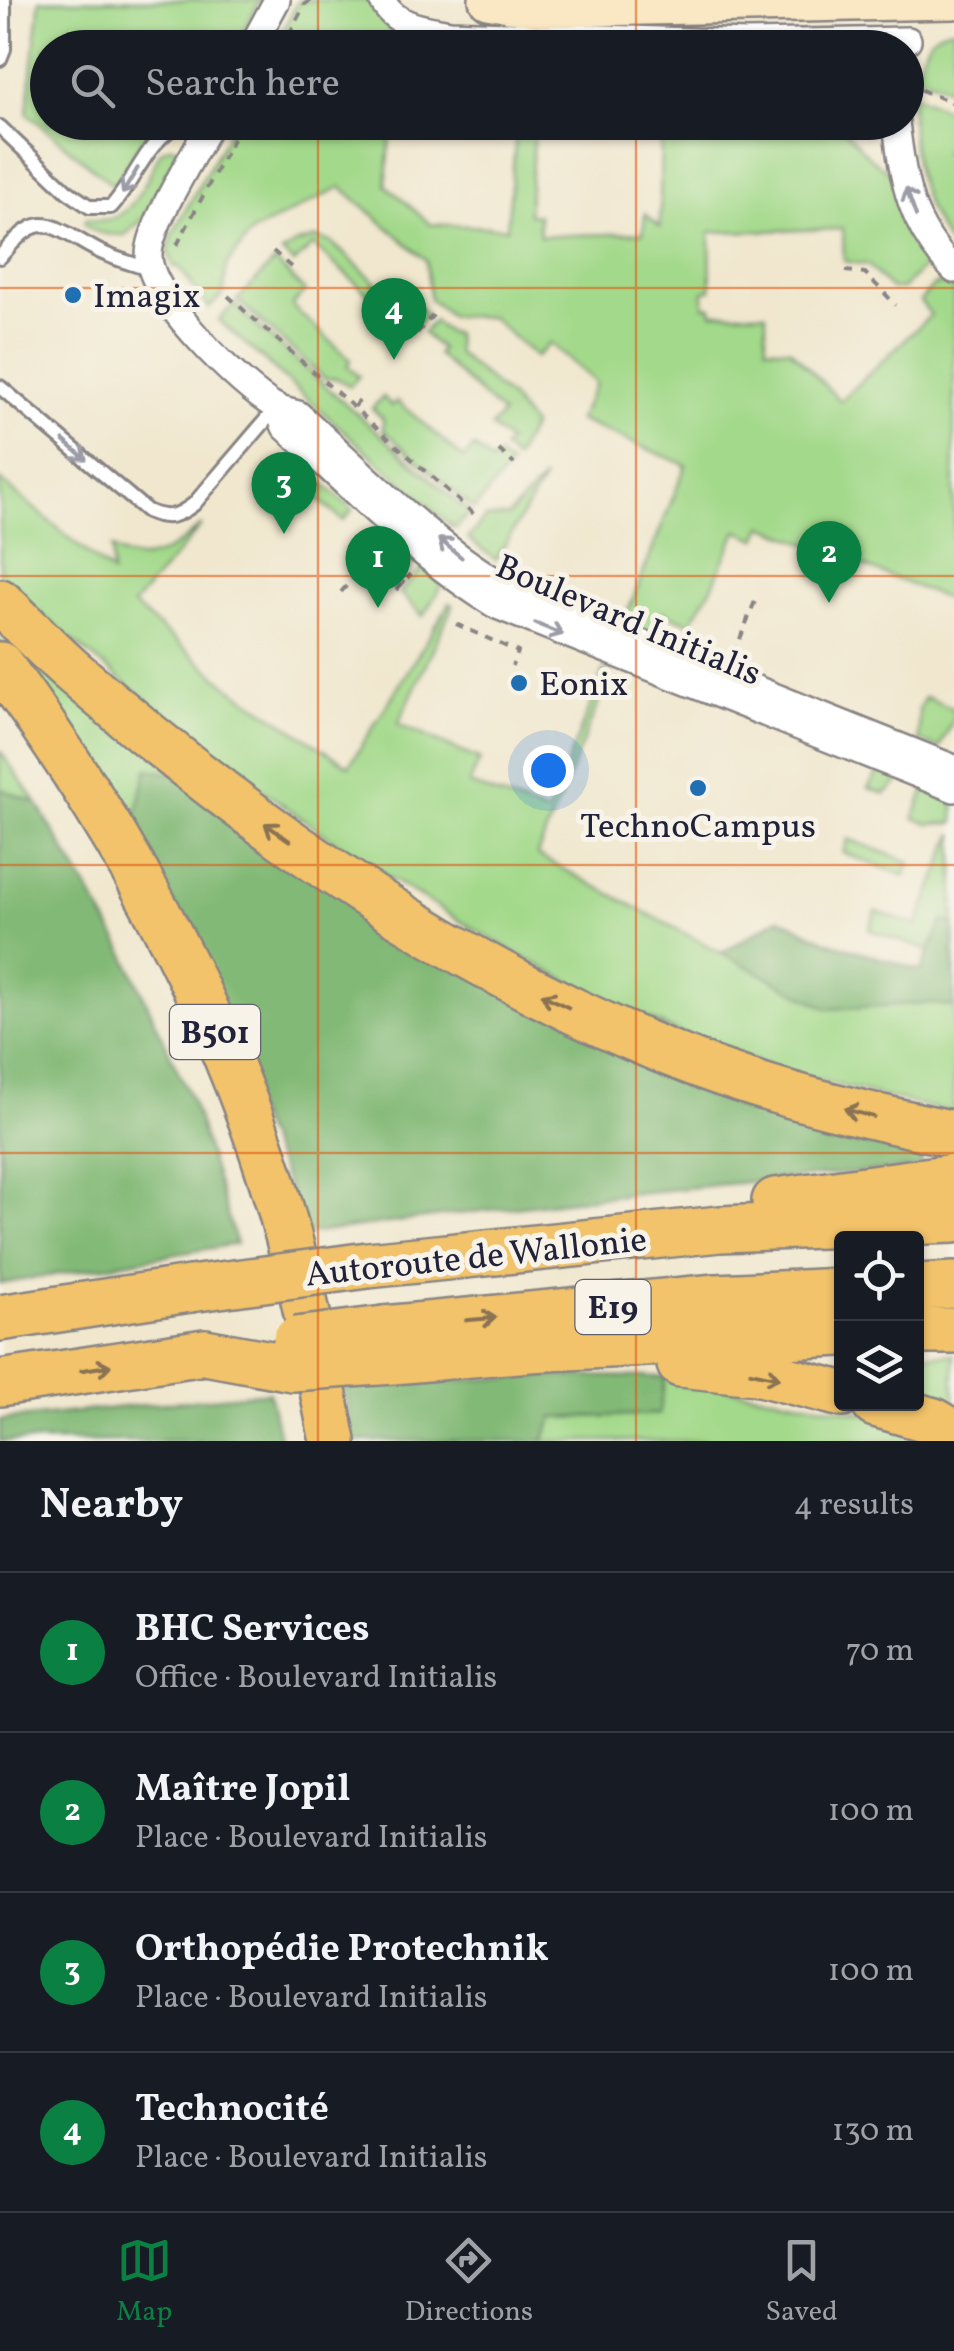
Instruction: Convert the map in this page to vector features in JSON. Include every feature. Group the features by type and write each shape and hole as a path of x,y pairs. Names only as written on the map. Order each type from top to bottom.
{"highway":[{"path":"0,602 69,668 213,786 352,884 492,970 624,1034 706,1068 790,1095 954,1134"},
{"name":"B501","path":"0,665 42,722 122,847 190,976 224,1052 254,1129 294,1260 332,1441"},
{"name":"B501","path":"0,710 100,866 141,938 184,1029 237,1164 254,1219 303,1441"},
{"path":"720,1229 775,1201 954,1177"},
{"name":"Autoroute de Wallonie","path":"0,1318 368,1266 720,1229 954,1220"},
{"path":"924,1287 954,1285"},
{"name":"Autoroute de Wallonie","path":"0,1383 205,1352 389,1345 716,1297 834,1290"},
{"path":"924,1332 954,1331"},
{"path":"389,1345 529,1349 834,1333"},
{"path":"529,1349 612,1361 756,1372 834,1392"},
{"path":"899,1411 934,1421 954,1433"}],"street":[{"path":"261,30 277,0"},
{"path":"382,0 388,14 435,30"},
{"path":"487,0 539,9 604,4 942,1"},
{"path":"918,30 942,1"},
{"path":"151,270 148,254 154,232 203,140"},
{"path":"899,140 908,195 925,237 954,270"},
{"name":"Boulevard Initialis","path":"151,270 168,304 191,331 277,407 298,414 488,578 516,593 954,768"},
{"name":"Boulevard Initialis","path":"277,407 285,427 391,524 461,584 497,606 954,789"}],"lane":[{"path":"0,59 4,49 4,0"},
{"path":"0,127 67,191 90,207 111,207 158,140"},
{"path":"0,257 26,228 42,224 61,227 94,249 151,270"},
{"path":"0,387 147,511 161,517 177,516 194,504 277,407"}],"path":[{"path":"291,30 305,4 312,0"},
{"path":"924,90 954,101"},
{"path":"174,253 233,140"},
{"path":"273,251 292,268"},
{"path":"845,272 865,272 896,305"},
{"path":"228,296 476,516"},
{"path":"417,332 436,312"},
{"path":"354,408 361,399"},
{"path":"498,450 514,464"},
{"path":"341,592 368,562 404,583"},
{"path":"738,644 757,596"},
{"path":"456,624 518,652 512,666"}],"green space":[{"path":"40,0 260,0 243,30 37,30"},
{"path":"299,0 371,0 394,30 283,30"},
{"path":"954,28 954,91 924,78 924,50 937,33"},
{"path":"924,99 954,113 954,129 944,154 954,159 954,251 931,215 912,140 924,140"},
{"path":"59,140 142,140 115,187"},
{"path":"225,140 390,140 386,185 430,224 507,228 515,140 534,140 528,214 538,215 540,236 643,233 645,214 660,227 661,140 854,140 893,175 911,228 905,232 927,264 902,289 891,289 868,265 844,261 843,229 710,232 711,290 704,291 704,306 711,307 712,313 766,313 766,347 790,349 840,401 931,315 920,301 934,285 947,282 954,288 954,602 763,526 757,539 737,531 712,587 690,623 662,612 654,634 624,621 686,465 578,420 596,383 550,343 536,357 491,317 450,316 430,299 426,260 341,187 252,232 226,266 224,293 209,308 179,267 174,267 168,252 173,233"},
{"path":"171,146 180,149 143,219 125,235 97,232 84,222 87,218 114,218 125,211 142,189 161,151"},
{"path":"316,238 331,242 391,296 411,296 427,315 416,326 398,309 392,315 313,245 294,263 282,253"},
{"path":"275,261 305,291 292,306 351,360 347,366 359,376 350,386 336,378 325,379 237,300"},
{"path":"234,304 470,513 455,528 450,525 223,324 219,320"},
{"path":"433,321 455,334 457,353 511,399 532,426 515,459 503,449 508,442 491,427 502,414 437,354 441,349 423,333"},
{"path":"383,397 392,406 397,401 464,459 474,447 492,462 498,456 510,466 474,509 383,430 383,419 372,408"},
{"path":"315,476 353,510 343,521 305,488"},
{"path":"544,478 496,560 468,539 485,518 508,516"},
{"path":"0,480 112,573 112,548 125,555 148,558 171,549 202,525 133,605 232,689 349,766 450,603 453,605 398,724 480,760 469,784 547,814 604,671 610,674 537,855 722,953 779,918 829,942 921,971 929,951 869,930 876,911 917,926 954,833 954,1113 778,1069 640,1015 487,937 341,845 202,744 0,579"},
{"path":"384,544 394,545 415,561 401,578 366,558"},
{"path":"423,568 442,585 423,616 400,593"},
{"path":"0,624 178,775 133,829 0,634"},
{"path":"925,697 954,709 954,718 939,748 919,741 919,709"},
{"path":"0,751 37,803 0,789"},
{"path":"147,769 178,775 268,842 920,1149 922,1168 614,1195 308,1234 133,829"},
{"path":"880,769 903,778 885,794 868,788"},
{"path":"926,787 954,797 954,823 928,824 914,818"},
{"path":"0,789 37,803 121,946 193,1104 236,1244 0,1284"},
{"path":"848,839 910,862 905,876 843,853"},
{"path":"779,918 829,942 921,971 943,921 954,923 954,1007 929,1003 828,1009 722,953"},
{"path":"954,1354 954,1414 924,1400 924,1355"},
{"path":"547,1376 665,1377 659,1414 554,1418 543,1441 353,1441 344,1386"},
{"path":"665,1377 834,1408 834,1411 869,1414 934,1441 543,1441 554,1418 658,1414"},
{"path":"269,1392 280,1441 0,1441 0,1420"}],"place":[{"name":"Imagix","path":"73,295"},
{"name":"Technocité","path":"394,360"},
{"name":"Orthopédie Protechnik","path":"284,534"},
{"name":"Maître Jopil","path":"829,603"},
{"name":"BHC Services","path":"378,608"},
{"name":"Eonix","path":"519,683"},
{"name":"TechnoCampus","path":"698,788"}]}
